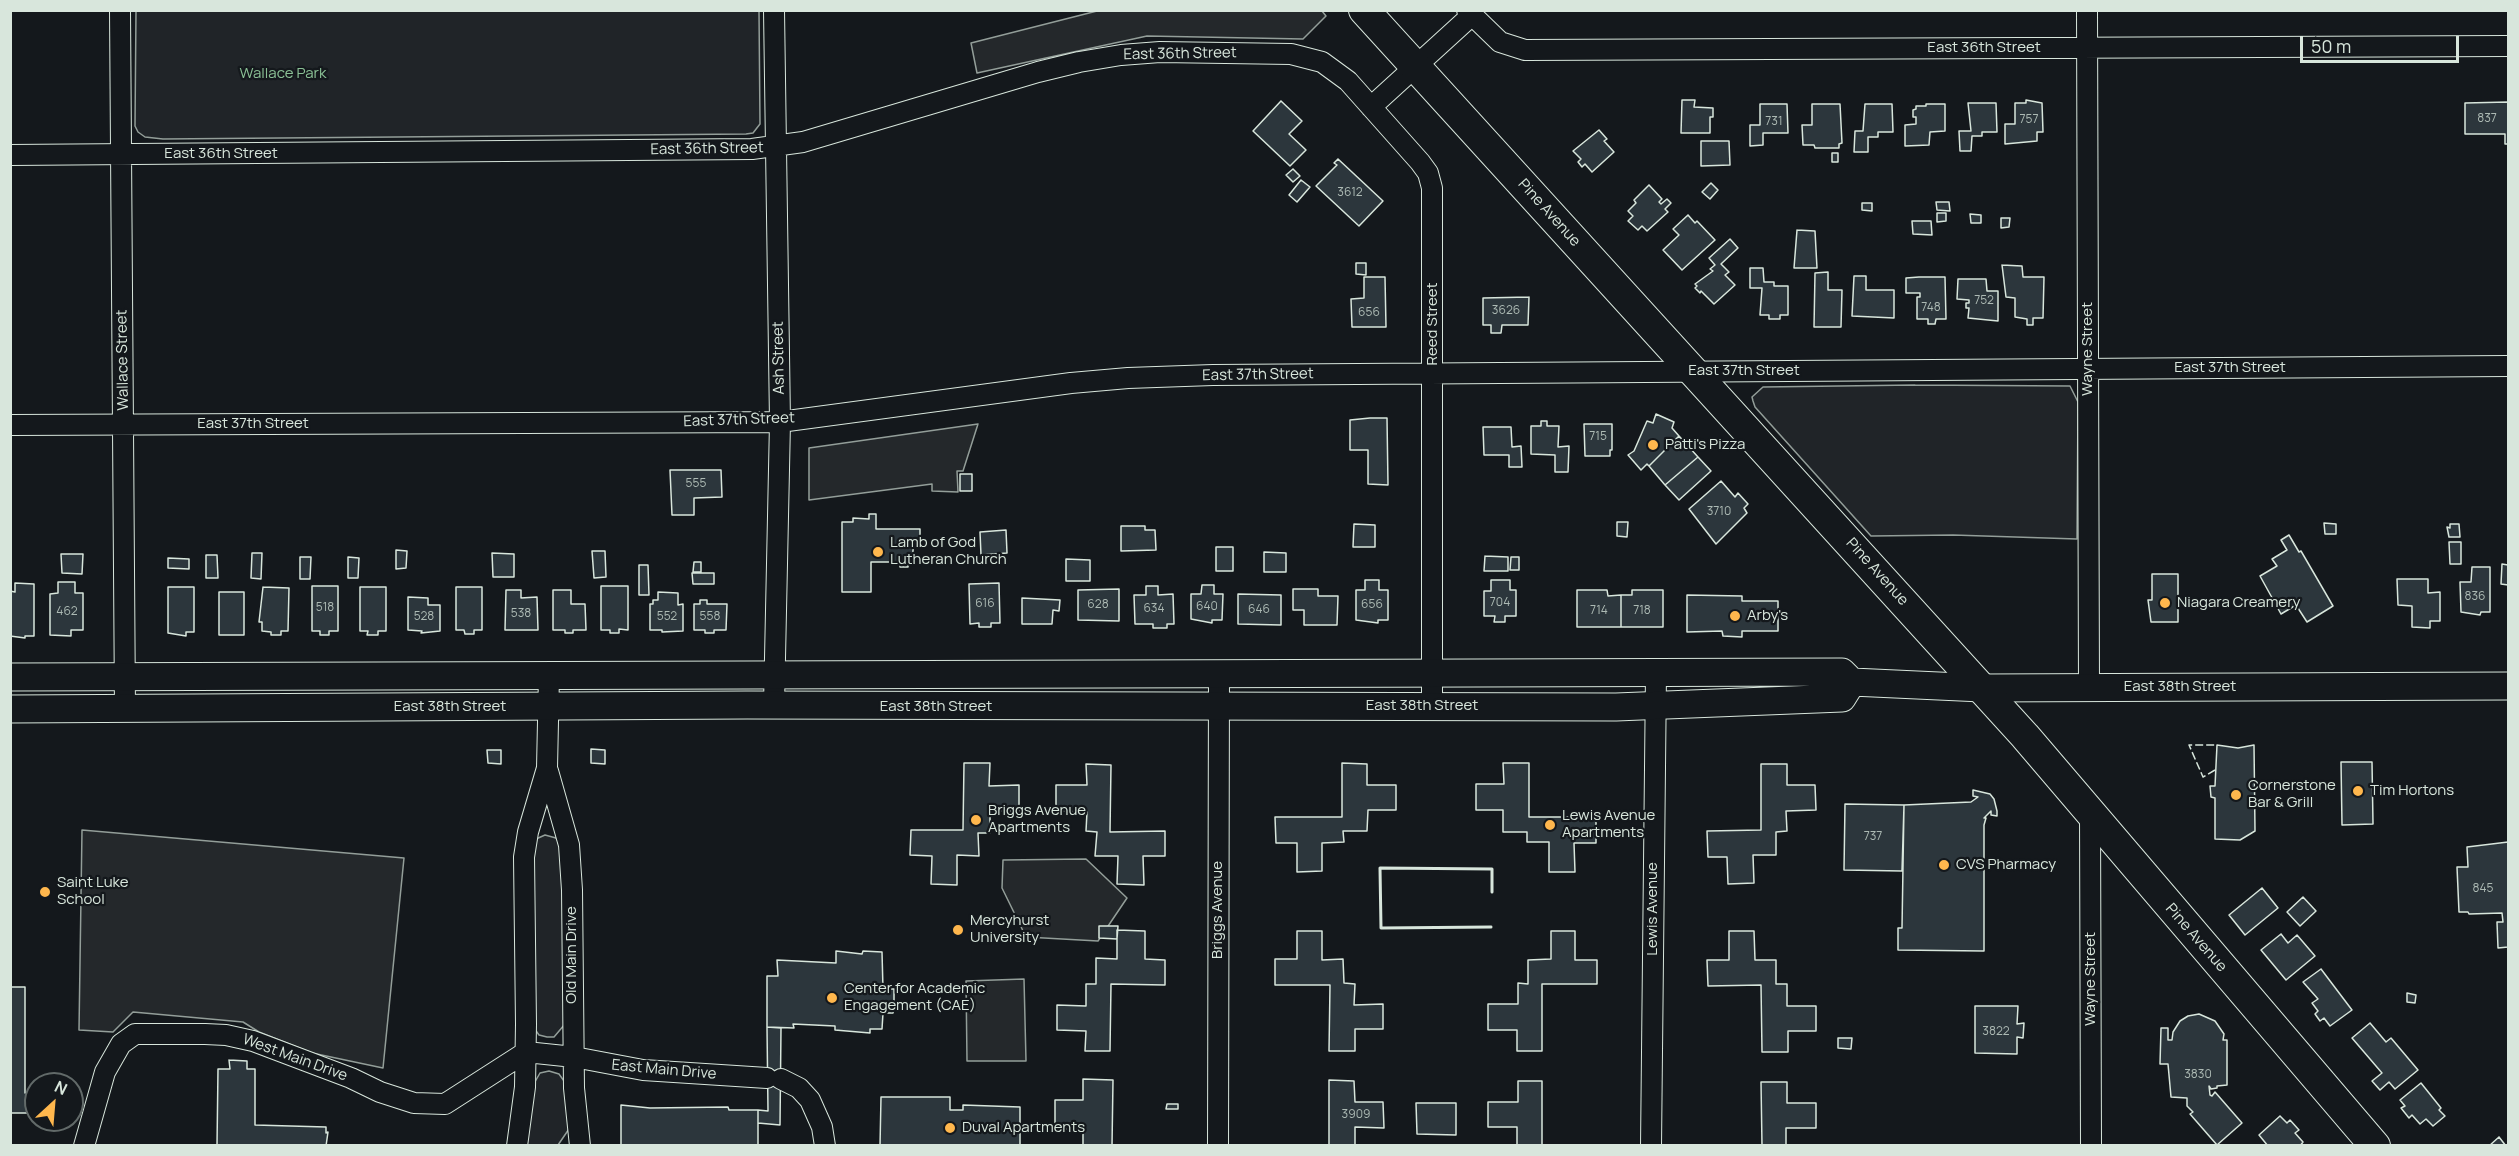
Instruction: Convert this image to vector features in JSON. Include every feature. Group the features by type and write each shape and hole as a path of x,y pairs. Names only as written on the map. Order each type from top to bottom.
{"main road":[{"name":"Pine Avenue","path":"1364,10 1982,688 2375,1146"},
{"name":"East 38th Street","path":"10,677 1842,672 1852,682 1982,688 2508,686"},
{"name":"East 38th Street","path":"10,709 774,705 1655,706 1842,698 1852,682"}],"street":[{"name":"Wallace Street","path":"120,10 125,709"},
{"name":"Ash Street","path":"774,10 780,422 774,705"},
{"name":"Wayne Street","path":"2087,10 2089,687"},
{"name":"East 36th Street","path":"1469,13 1500,42 1525,50 2508,46"},
{"path":"1371,107 1469,13"},
{"name":"East 36th Street","path":"10,155 776,147 815,138 1079,62 1120,55 1160,52 1308,56 1336,70 1371,107"},
{"name":"Reed Street","path":"1371,107 1420,162 1428,173 1432,188 1432,706"},
{"name":"East 37th Street","path":"10,425 780,422 1071,383 1128,378 1433,373 2508,366"},
{"name":"Lewis Avenue","path":"1651,1146 1656,673"},
{"name":"Briggs Avenue","path":"1218,1146 1219,674"},
{"name":"Old Main Drive","path":"517,1146 525,1087 526,1053 524,857 528,832 547,768 549,675"},
{"name":"Old Main Drive","path":"547,768 569,845 572,890 574,1089 580,1146"},
{"name":"Wayne Street","path":"2090,813 2091,1146"},
{"name":"West Main Drive","path":"84,1146 105,1072 121,1044 135,1034 226,1035 249,1040 414,1103 445,1104 526,1053"},
{"name":"East Main Drive","path":"526,1053 574,1057 643,1070 774,1078 799,1088 810,1100 817,1112 825,1146"}],"green space":[{"name":"Wallace Park","path":"136,11 759,11 760,124 753,133 746,134 163,139 145,137 138,132 135,126"},
{"path":"2070,386 2078,402 2077,539 1953,535 1871,536 1755,407 1752,397 1763,387"},
{"path":"545,835 556,838 561,845 562,852 565,1024 554,1037 539,1035 534,1028 530,857 536,839"},
{"path":"549,1071 559,1074 564,1081 569,1129 558,1145 524,1146 532,1087 540,1073"}],"shaded area":[{"path":"1097,11 1322,11 1326,16 1303,39 1147,36 977,73 971,43"},
{"path":"978,424 963,471 957,471 958,492 932,491 932,484 809,500 809,448"},
{"path":"82,830 404,858 383,1068 312,1053 259,1032 243,1022 133,1012 113,1032 79,1030"},
{"path":"1086,859 1127,898 1098,941 1026,937 1002,888 1003,860"},
{"path":"1024,979 1026,1061 967,1061 966,981"}],"building":[{"path":"1682,100 1695,100 1694,107 1713,108 1713,117 1710,117 1710,133 1681,133"},
{"path":"2026,100 2042,103 2043,132 2037,132 2037,141 2005,144 2005,124 2015,124 2015,103 2026,103"},
{"path":"1281,101 1302,121 1289,134 1306,150 1290,166 1253,131"},
{"path":"2508,102 2508,144 2505,144 2505,134 2465,134 2465,103"},
{"path":"1968,103 1996,103 1997,132 1982,132 1982,136 1972,136 1971,151 1960,151 1959,131 1971,131"},
{"path":"1760,104 1787,104 1788,133 1763,133 1763,145 1750,146 1750,125 1760,125"},
{"path":"1812,104 1840,104 1842,143 1839,144 1839,148 1815,148 1814,145 1803,145 1802,125 1812,125"},
{"path":"1865,104 1892,104 1893,132 1878,132 1878,137 1868,137 1868,152 1854,152 1855,131 1863,131"},
{"path":"1926,104 1945,104 1945,131 1930,132 1929,145 1905,146 1905,125 1916,124 1913,110 1916,106 1926,106"},
{"path":"1599,130 1607,139 1604,141 1614,152 1592,172 1585,164 1582,167 1578,162 1581,159 1573,151"},
{"path":"1701,141 1729,141 1730,165 1701,166"},
{"path":"1832,153 1838,153 1838,162 1832,162"},
{"path":"1338,159 1383,201 1359,226 1316,186 1337,165 1334,163"},
{"path":"1293,169 1300,176 1293,182 1286,175"},
{"path":"1301,180 1310,187 1297,202 1289,195"},
{"path":"1711,183 1718,190 1710,199 1702,192"},
{"path":"1649,185 1662,199 1659,202 1661,204 1667,199 1671,203 1665,209 1668,212 1647,231 1642,226 1638,230 1628,221 1633,216 1628,211 1636,203 1634,200"},
{"path":"1936,202 1949,202 1950,211 1937,210"},
{"path":"1862,203 1872,203 1872,211 1862,210"},
{"path":"1937,213 1946,213 1946,221 1937,222"},
{"path":"1970,214 1981,215 1981,223 1971,223"},
{"path":"1688,215 1715,240 1682,270 1663,250 1679,235 1673,229"},
{"path":"2001,218 2010,218 2009,227 2001,228"},
{"path":"1912,221 1931,221 1932,235 1913,234"},
{"path":"1797,230 1815,231 1817,268 1794,268"},
{"path":"1730,239 1738,248 1721,264 1729,272 1725,275 1735,285 1714,304 1695,288 1697,286 1695,284 1713,271 1710,269 1715,265 1709,258"},
{"path":"1356,263 1366,263 1366,275 1356,274"},
{"path":"2002,265 2022,266 2023,277 2044,277 2043,318 2033,318 2033,325 2027,325 2027,319 2015,317 2015,298 2006,297"},
{"path":"1750,268 1763,268 1764,282 1774,282 1774,286 1788,286 1788,315 1780,315 1780,319 1769,319 1769,315 1760,315 1762,288 1750,288"},
{"path":"1828,272 1828,290 1842,290 1841,327 1814,327 1815,273"},
{"path":"1854,276 1866,276 1866,290 1894,290 1894,318 1852,316"},
{"path":"1364,277 1385,277 1386,327 1352,327 1351,299 1364,298"},
{"path":"1945,277 1946,319 1936,319 1935,324 1928,324 1928,319 1917,319 1917,297 1920,297 1920,293 1906,293 1906,278"},
{"path":"1958,279 1986,279 1987,291 1998,291 1998,321 1968,318 1969,308 1966,308 1966,303 1969,303 1969,300 1957,299"},
{"path":"1529,297 1528,325 1502,325 1501,333 1491,333 1491,325 1483,325 1483,298"},
{"path":"1656,414 1674,422 1672,428 1679,436 1649,466 1647,464 1641,470 1628,455 1634,451 1647,421 1653,423"},
{"path":"1387,418 1388,485 1368,484 1368,450 1350,450 1350,420"},
{"path":"1541,421 1547,421 1547,426 1559,426 1558,447 1569,446 1568,472 1555,472 1555,455 1531,454 1531,426 1541,426"},
{"path":"1584,424 1612,424 1610,456 1585,456"},
{"path":"1483,427 1511,427 1512,447 1521,446 1522,467 1509,467 1509,455 1484,455"},
{"path":"1679,436 1698,457 1665,485 1649,466"},
{"path":"1698,457 1711,471 1679,500 1665,485"},
{"path":"670,470 721,470 722,497 694,498 694,515 672,515"},
{"path":"960,474 972,474 972,491 960,491"},
{"path":"1721,481 1735,497 1738,493 1748,504 1744,508 1747,513 1716,544 1689,509"},
{"name":"Lamb of God Lutheran Church","path":"869,514 876,514 876,529 920,529 920,543 913,543 913,562 908,562 908,567 900,567 900,562 871,562 871,592 842,592 842,522 853,522 853,518 869,519"},
{"path":"1617,522 1628,522 1627,537 1617,536"},
{"path":"2324,523 2336,524 2336,534 2325,534"},
{"path":"1354,524 1375,525 1375,547 1353,547"},
{"path":"2450,524 2459,524 2460,537 2449,537 2447,527 2450,528"},
{"path":"1121,526 1145,526 1145,530 1155,530 1156,550 1121,551"},
{"path":"1006,530 1007,553 981,555 980,532"},
{"path":"2289,535 2333,606 2307,622 2296,605 2281,614 2260,576 2277,566 2272,559 2287,550 2281,540"},
{"path":"2449,542 2461,542 2461,564 2450,564"},
{"path":"1216,547 1233,547 1233,571 1216,571"},
{"path":"396,550 407,551 406,568 396,569"},
{"path":"592,551 605,551 606,577 594,578"},
{"path":"1264,552 1286,553 1286,572 1264,572"},
{"path":"252,553 262,553 261,579 251,578"},
{"path":"492,553 514,554 514,577 493,577"},
{"path":"61,554 83,554 82,574 62,573"},
{"path":"206,555 217,555 218,578 206,578"},
{"path":"1485,556 1508,557 1508,571 1484,571"},
{"path":"300,557 311,557 310,579 300,579"},
{"path":"348,557 359,558 358,578 348,578"},
{"path":"1511,557 1519,557 1519,570 1510,570"},
{"path":"168,558 189,559 189,569 168,568"},
{"path":"1066,559 1090,560 1090,581 1066,581"},
{"path":"694,562 701,562 701,572 693,572"},
{"path":"2502,564 2508,565 2508,585 2501,584"},
{"path":"639,565 648,565 649,595 639,595"},
{"path":"2472,567 2490,567 2490,612 2481,612 2480,615 2461,612 2460,582 2471,582"},
{"path":"692,573 714,573 714,584 693,584"},
{"path":"2152,574 2178,574 2178,622 2151,622 2148,600 2152,600"},
{"path":"2397,579 2428,579 2428,593 2440,592 2440,621 2430,621 2430,628 2412,627 2412,606 2398,605"},
{"path":"1365,580 1379,580 1379,590 1388,590 1388,620 1378,620 1378,623 1356,620 1356,590 1365,590"},
{"path":"1491,580 1510,580 1510,590 1516,590 1516,616 1505,616 1505,622 1494,622 1495,616 1484,616 1484,591 1491,591"},
{"path":"58,582 75,582 75,593 83,593 83,630 71,630 71,636 50,635 50,594 58,593"},
{"path":"15,583 34,584 34,636 25,636 25,638 10,636 10,591 15,592"},
{"path":"999,583 1000,623 991,623 991,627 979,627 979,623 970,624 969,584"},
{"path":"1202,585 1214,585 1214,594 1223,594 1222,620 1212,620 1212,623 1191,619 1191,594 1201,594"},
{"path":"312,586 338,586 338,631 329,631 329,635 320,635 320,631 312,631"},
{"path":"601,586 628,586 628,630 619,629 619,633 610,633 610,630 601,630"},
{"path":"1146,586 1158,586 1158,595 1173,594 1174,624 1167,624 1167,628 1153,628 1153,624 1135,624 1134,595 1146,595"},
{"path":"168,587 194,587 194,632 186,632 186,636 168,633"},
{"path":"263,587 289,588 288,631 281,631 281,635 271,635 271,632 262,631 262,622 259,622"},
{"path":"360,587 386,587 386,631 378,631 378,635 367,635 368,631 360,631"},
{"path":"456,587 482,587 482,630 474,630 474,634 465,634 464,630 456,630"},
{"path":"1119,589 1119,621 1078,620 1078,590"},
{"path":"1293,589 1318,589 1318,596 1338,596 1337,625 1304,625 1304,610 1293,610"},
{"path":"506,590 521,590 521,598 537,597 538,630 505,630"},
{"path":"553,590 571,590 571,604 585,604 586,630 573,630 573,633 565,633 565,630 553,630"},
{"path":"1577,590 1607,590 1608,596 1621,595 1621,627 1577,627"},
{"path":"1632,590 1663,590 1663,627 1621,627 1621,595 1632,595"},
{"path":"219,592 244,592 244,635 219,635"},
{"path":"658,592 678,593 678,605 683,604 683,631 650,630 650,604 653,604 653,600 658,600"},
{"path":"1238,594 1281,595 1281,625 1238,624"},
{"path":"1687,595 1742,596 1742,601 1778,601 1778,631 1742,631 1742,637 1723,636 1722,631 1687,632"},
{"path":"408,597 428,598 428,605 440,605 440,631 421,633 422,631 408,630"},
{"path":"1022,598 1060,600 1059,611 1053,610 1052,624 1022,624"},
{"path":"700,600 707,600 707,604 727,604 726,630 705,633 705,630 694,630 694,604 700,604"},
{"path":"2217,745 2238,748 2254,745 2255,831 2240,840 2215,839 2215,798 2211,797 2210,786 2215,786"},
{"path":"591,749 605,750 605,764 591,763"},
{"path":"487,750 501,750 501,764 488,763"},
{"path":"2341,762 2372,762 2373,824 2342,825"},
{"name":"Briggs Avenue Apartments","path":"964,763 990,763 989,786 1019,785 1019,811 990,811 990,833 978,833 979,856 957,855 957,885 931,884 932,856 910,855 911,830 963,830"},
{"path":"1342,763 1367,764 1367,785 1396,785 1396,810 1368,810 1367,831 1343,831 1344,842 1322,843 1322,871 1297,872 1297,843 1276,843 1275,817 1342,817"},
{"name":"Lewis Avenue Apartments","path":"1503,763 1529,763 1529,817 1596,817 1596,843 1574,843 1575,872 1549,872 1549,842 1527,842 1527,832 1503,832 1503,810 1476,810 1476,784 1504,784"},
{"name":"Briggs Avenue Apartments","path":"1086,764 1111,765 1110,832 1165,831 1165,856 1143,856 1144,885 1117,884 1118,856 1095,856 1097,832 1086,831 1087,812 1056,811 1056,785 1087,785"},
{"path":"1761,764 1787,764 1787,785 1815,785 1816,810 1786,811 1787,831 1776,832 1776,855 1753,855 1754,883 1728,884 1727,857 1708,857 1707,831 1761,830"},
{"path":"1973,790 1990,794 1997,811 1997,816 1991,815 1991,811 1984,818 1986,818 1984,825 1984,951 1898,950 1898,928 1902,928 1904,805 1971,802 1978,797 1973,796"},
{"path":"1845,804 1904,805 1902,871 1844,870"},
{"path":"2508,842 2508,947 2498,948 2497,922 2503,922 2502,913 2459,912 2457,867 2468,867 2467,847"},
{"path":"2262,888 2278,908 2245,935 2229,915"},
{"path":"2303,897 2316,911 2300,926 2287,912"},
{"path":"1099,926 1118,926 1117,939 1099,938"},
{"path":"1117,930 1145,931 1145,959 1165,960 1165,985 1111,984 1110,1051 1085,1051 1086,1031 1057,1030 1057,1005 1086,1006 1086,984 1096,984 1096,958 1117,959"},
{"path":"1297,931 1322,931 1322,960 1343,959 1344,983 1355,984 1354,1005 1383,1004 1383,1029 1355,1029 1355,1051 1329,1051 1330,985 1275,985 1275,959 1297,959"},
{"path":"1551,931 1575,931 1575,960 1597,960 1597,984 1542,984 1542,1051 1517,1051 1517,1030 1488,1030 1488,1004 1518,1004 1518,983 1528,984 1528,960 1551,959"},
{"path":"1729,931 1754,931 1755,960 1776,960 1776,984 1787,984 1787,1006 1816,1006 1816,1031 1788,1031 1788,1052 1762,1052 1761,985 1708,986 1707,960 1729,960"},
{"path":"2281,934 2288,943 2297,935 2315,956 2286,980 2261,950"},
{"path":"836,951 862,954 863,951 882,952 883,989 894,989 894,1003 893,1013 883,1013 882,1029 870,1029 870,1033 835,1030 835,1026 793,1024 794,1028 767,1027 767,976 778,976 777,960 836,963"},
{"path":"2321,969 2352,1010 2330,1026 2324,1018 2320,1021 2315,1014 2318,1011 2312,1003 2318,999 2303,982"},
{"path":"10,987 25,987 24,1113 10,1113"},
{"path":"2407,993 2416,995 2415,1003 2407,1002"},
{"path":"1975,1006 2018,1006 2017,1024 2024,1023 2023,1038 2017,1037 2017,1054 1975,1053"},
{"path":"2199,1014 2215,1021 2224,1034 2223,1040 2227,1040 2227,1085 2211,1089 2209,1086 2210,1095 2212,1096 2215,1092 2242,1123 2217,1145 2190,1114 2193,1112 2187,1106 2187,1098 2171,1097 2168,1064 2160,1064 2161,1028 2168,1028 2168,1040 2172,1040 2173,1032 2180,1021 2188,1016"},
{"path":"2370,1023 2386,1042 2391,1038 2418,1070 2395,1089 2389,1082 2380,1090 2372,1081 2382,1073 2352,1038"},
{"path":"767,1027 781,1028 780,1125 758,1123 758,1110 768,1111"},
{"path":"1838,1038 1852,1038 1851,1049 1838,1048"},
{"path":"229,1060 247,1061 247,1069 255,1069 255,1125 326,1127 326,1133 328,1132 326,1146 217,1146 218,1069 230,1069"},
{"path":"1083,1079 1113,1080 1112,1146 1083,1146 1083,1129 1055,1129 1055,1100 1083,1100"},
{"path":"1329,1080 1354,1081 1355,1102 1383,1102 1384,1128 1355,1127 1355,1146 1329,1146"},
{"path":"1518,1081 1542,1081 1542,1146 1517,1146 1517,1127 1488,1127 1488,1102 1518,1102"},
{"path":"1761,1082 1787,1082 1787,1103 1816,1103 1816,1128 1786,1128 1786,1146 1762,1146"},
{"path":"2421,1083 2445,1116 2433,1126 2426,1119 2420,1124 2412,1115 2409,1118 2401,1108 2405,1106 2400,1100"},
{"name":"Duval Apartments","path":"881,1097 950,1097 950,1110 963,1110 963,1105 1020,1107 1020,1146 880,1146"},
{"path":"1416,1103 1456,1103 1456,1135 1417,1134"},
{"path":"1167,1104 1178,1104 1178,1109 1166,1109"},
{"path":"621,1105 650,1108 728,1107 729,1110 758,1110 758,1146 621,1146"},
{"path":"2280,1116 2287,1123 2290,1120 2299,1130 2295,1133 2303,1142 2300,1146 2268,1146 2259,1135"},
{"path":"2499,1137 2506,1146 2489,1146"}],"fence":[{"path":"2215,770 2203,777 2189,745 2217,745"}],"wall":[{"path":"1491,927 1381,928 1380,868 1492,869 1492,892"}],"place":[{"name":"Patti's Pizza","path":"1653,445"},
{"name":"Lamb of God Lutheran Church","path":"878,552"},
{"name":"Niagara Creamery","path":"2165,603"},
{"name":"Arby's","path":"1735,616"},
{"name":"Tim Hortons","path":"2358,791"},
{"name":"Cornerstone Bar & Grill","path":"2236,795"},
{"name":"Briggs Avenue Apartments","path":"976,820"},
{"name":"Lewis Avenue Apartments","path":"1550,825"},
{"name":"CVS Pharmacy","path":"1944,865"},
{"name":"Saint Luke School","path":"45,892"},
{"name":"Mercyhurst University","path":"958,930"},
{"name":"Center for Academic Engagement (CAE)","path":"832,998"},
{"name":"Duval Apartments","path":"950,1128"}]}
